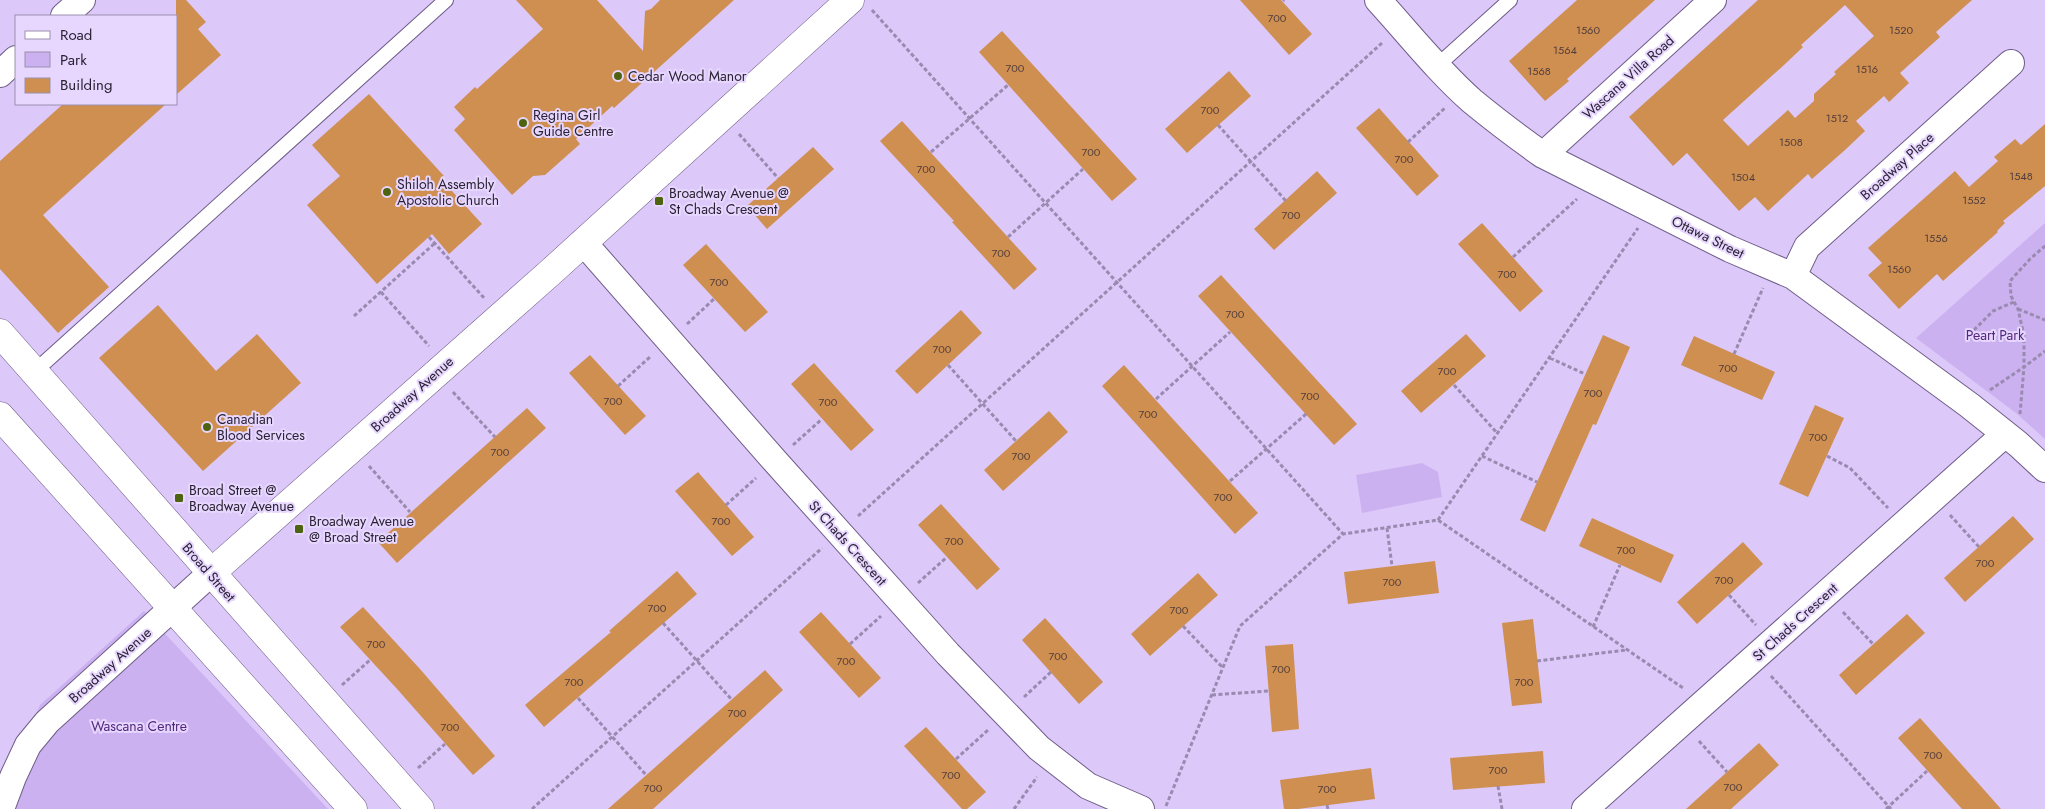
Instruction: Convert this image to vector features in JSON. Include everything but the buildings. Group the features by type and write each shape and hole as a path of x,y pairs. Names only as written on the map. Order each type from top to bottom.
{"main road":[{"name":"Broadway Avenue","path":"211,573 722,116 860,4"},
{"name":"Broad Street","path":"0,333 420,809"},
{"path":"0,416 353,809"}],"street":[{"path":"65,15 82,0"},
{"name":"Ottawa Street","path":"1378,0 1436,66 1463,92 1543,155 1730,249 1783,272 1969,405 2012,439 2045,470"},
{"name":"Wascana Villa Road","path":"1543,155 1713,0"},
{"path":"0,74 15,60"},
{"name":"Broadway Place","path":"1783,272 1807,247 2011,63"},
{"name":"St Chads Crescent","path":"583,242 719,400 948,654 1039,748 1088,786 1141,809"},
{"name":"St Chads Crescent","path":"1585,809 1934,498 2012,439"},
{"name":"Broadway Avenue","path":"1,809 13,777 28,746 47,722 211,573"}],"lane":[{"path":"34,372 446,0"},
{"path":"1436,66 1510,0"}],"path":[{"path":"860,4 970,118 1343,534"},
{"path":"532,809 1401,26"},
{"path":"931,152 1008,84"},
{"path":"1408,142 1463,92"},
{"path":"722,116 778,178"},
{"path":"1218,125 1286,201"},
{"path":"1008,237 1083,168"},
{"path":"1512,257 1596,182"},
{"path":"1438,520 1651,209"},
{"path":"430,237 500,316"},
{"path":"354,316 435,243"},
{"path":"2012,439 2024,367 2024,336 2018,309 2011,296 2010,281 2045,246"},
{"path":"1734,354 1783,272"},
{"path":"381,292 495,437"},
{"path":"1974,330 1993,311 2014,302"},
{"path":"2018,309 2045,320"},
{"path":"1156,399 1230,332"},
{"path":"1969,405 2045,351"},
{"path":"1550,358 1585,374"},
{"path":"948,365 1016,441"},
{"path":"1454,385 1497,433"},
{"path":"1230,481 1306,414"},
{"path":"352,448 410,512"},
{"path":"1482,456 1537,482"},
{"path":"1827,456 1850,468 1904,524"},
{"path":"1934,498 1978,547"},
{"path":"1165,809 1240,626 1343,534 1438,520 1704,703"},
{"path":"1387,528 1392,566"},
{"path":"1593,627 1620,565"},
{"path":"1826,594 1873,644"},
{"path":"1729,595 1763,650 1889,808 1927,771"},
{"path":"663,623 732,700"},
{"path":"1183,626 1222,668"},
{"path":"1537,661 1627,650"},
{"path":"324,702 370,660"},
{"path":"1212,695 1268,691"},
{"path":"578,698 646,775"},
{"path":"1682,723 1727,772"},
{"path":"399,786 446,744"},
{"path":"1014,809 1051,757"},
{"path":"1498,786 1502,809"}],"green space":[{"name":"Peart Park","path":"2045,223 2045,439 2016,413 1916,338"},
{"path":"1422,463 1438,472 1442,497 1362,513 1356,475"},
{"name":"Wascana Centre","path":"144,611 328,809 0,809 0,793 40,705"}],"place":[{"name":"Cedar Wood Manor","path":"618,76"},
{"name":"Regina Girl Guide Centre","path":"523,123"},
{"name":"Shiloh Assembly Apostolic Church","path":"387,192"},
{"name":"Broadway Avenue @ St Chads Crescent","path":"659,201"},
{"name":"Canadian Blood Services","path":"207,427"},
{"name":"Broad Street @ Broadway Avenue","path":"179,498"},
{"name":"Broadway Avenue @ Broad Street","path":"299,529"}]}
